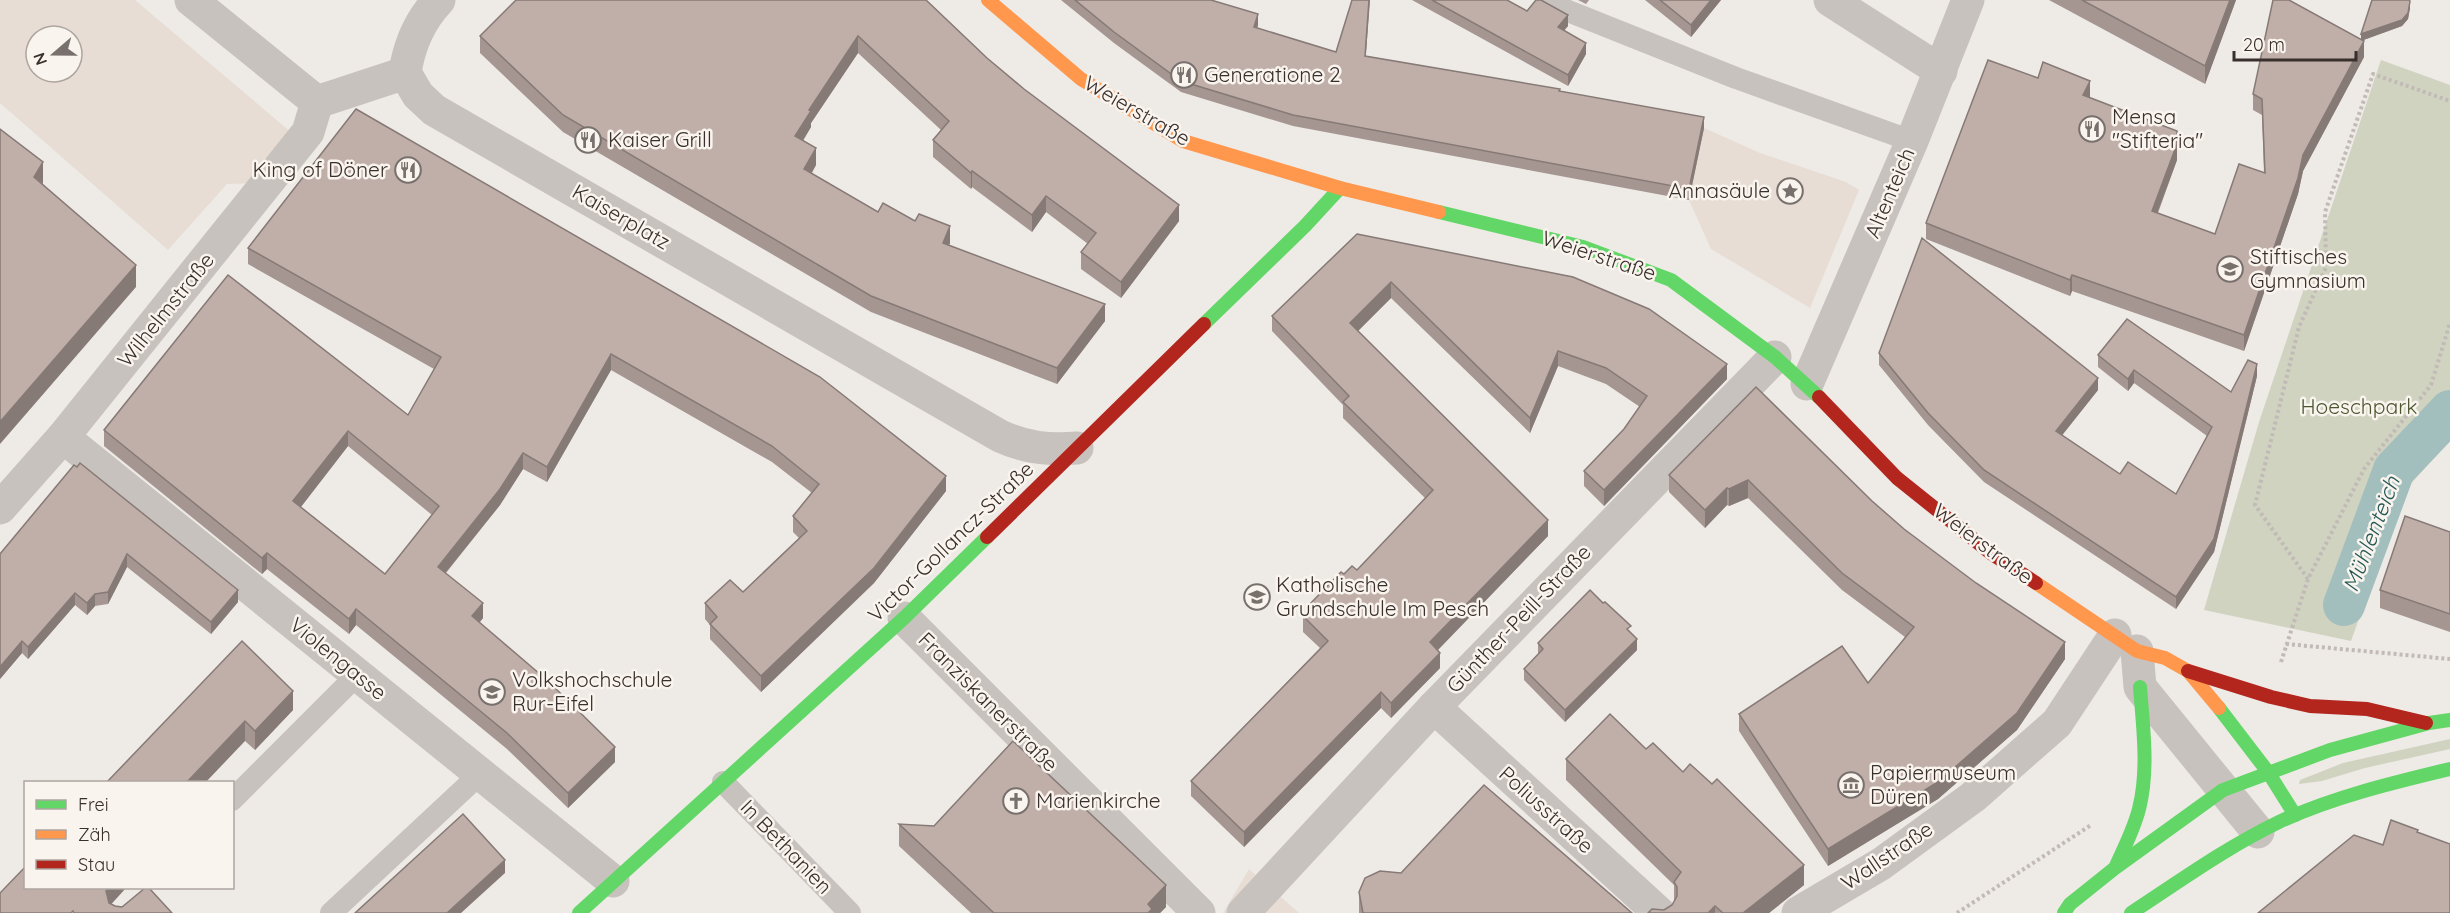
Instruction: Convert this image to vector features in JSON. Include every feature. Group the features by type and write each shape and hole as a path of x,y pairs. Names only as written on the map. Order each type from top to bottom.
{"street":[{"path":"191,0 316,102 405,73 411,43 422,21 439,0"},
{"name":"Weierstraße","path":"988,0 1081,79 1184,141 1340,188 1583,247 1671,280 1775,357 1806,384 1897,478 1992,554 2126,643 2166,658 2188,671 2238,731 2268,772 2295,815"},
{"path":"1830,0 1941,71"},
{"name":"Altenteich","path":"1806,384 1912,141 1968,0"},
{"name":"Kaiserplatz","path":"405,73 418,95 434,110 1000,436 1021,445 1047,450 1077,448"},
{"name":"Wilhelmstraße","path":"0,508 63,437 308,132 316,102"},
{"name":"Victor-Gollancz-Straße","path":"579,913 904,618 1305,226 1340,188"},
{"name":"Günther-Peill-Straße","path":"1243,913 1434,707 1775,357"},
{"name":"Violengasse","path":"63,437 613,881"},
{"name":"Franziskanerstraße","path":"904,618 1199,913"},
{"path":"2115,868 2139,808 2145,744 2140,687 2126,643"},
{"name":"Wallstraße","path":"1798,913 1881,864 1973,796 2057,723 2126,643"},
{"path":"2188,671 2271,697 2310,706 2367,709 2428,723"},
{"path":"2140,687 2258,832"},
{"name":"Poliusstraße","path":"1434,707 1659,913"},
{"path":"2064,913 2070,904 2115,868 2223,790 2330,750 2428,723 2450,720"},
{"path":"2131,913 2258,832 2295,815 2371,789 2450,769"}],"lane":[{"path":"1547,0 1568,11 1736,78 1912,141"},
{"path":"234,798 357,675"},
{"path":"331,913 480,774"},
{"name":"In Bethanien","path":"723,782 850,913"}],"path":[{"path":"2308,579 2254,505 2299,327 2326,267 2325,212 2373,74 2450,101"},
{"path":"2450,323 2431,385 2364,469 2308,579 2286,644 2450,659"},
{"path":"1957,913 2096,822"}],"green space":[{"name":"Hoeschpark","path":"2381,60 2450,85 2450,441 2405,490 2351,641 2204,610 2259,422"},
{"path":"2450,739 2450,749 2365,768 2322,781 2299,784 2300,780 2343,763"}],"shaded area":[{"path":"0,0 135,0 293,134 254,183 227,184 168,250 0,103"},
{"path":"1704,128 1760,153 1846,182 1859,190 1810,308 1711,249 1689,200"},
{"path":"1249,869 1299,913 1223,913"}],"building":[{"path":"516,0 926,0 987,58 1024,89 1179,205 1121,282 1081,252 1096,233 1046,196 1032,215 972,171 971,173 933,140 949,121 858,36 809,110 811,111 795,136 816,148 804,169 878,212 883,203 915,221 919,214 950,226 943,243 1105,304 1057,368 871,296 563,115 480,36"},
{"path":"1075,0 1211,0 1258,14 1254,27 1336,52 1352,0 1369,0 1365,56 1560,89 1559,91 1704,117 1689,189 1293,115 1181,81"},
{"path":"1432,0 1507,0 1527,11 1536,0 1541,0 1568,15 1558,27 1586,43 1568,75"},
{"path":"1660,0 1711,0 1691,25"},
{"path":"2082,0 2230,0 2205,66"},
{"path":"2273,0 2289,0 2364,41 2303,155 2298,178 2244,335 2072,275 2070,280 1926,223 1988,60 2038,78 2043,62 2090,81 2083,95 2177,131 2177,144 2152,211 2215,234 2239,164 2265,173 2262,99 2253,94"},
{"path":"2372,0 2409,0 2408,13 2402,20 2361,34"},
{"path":"356,109 820,377 946,476 874,568 761,676 710,624 717,617 705,603 730,580 743,592 807,531 793,516 819,484 772,446 611,354 547,467 523,453 500,489 438,567 483,603 472,616 548,681 615,747 568,793 507,733 356,609 349,619 267,553 262,558 104,430 228,275 408,415 441,357 248,248","holes":["348,431 439,506 385,574 293,501"]},
{"path":"0,129 43,162 34,177 136,265 0,422"},
{"path":"1357,234 1573,277 1649,309 1727,364 1604,490 1584,471 1624,429 1647,396 1606,368 1558,351 1530,418 1391,282 1350,323 1548,520 1430,642 1440,653 1391,703 1381,692 1244,832 1191,781 1328,641 1303,616 1311,607 1309,605 1341,572 1344,574 1352,566 1357,570 1433,490 1343,402 1349,396 1272,316"},
{"path":"1922,238 2098,378 2056,431 2120,474 2128,462 2176,494 2212,427 2134,370 2128,379 2098,355 2127,319 2231,392 2248,360 2257,364 2214,539 2176,597 1984,470 1928,413 1879,353"},
{"path":"1756,387 1872,501 1904,529 1976,583 2065,642 2017,713 1938,782 1828,849 1739,714 1842,646 1868,683 1914,627 1842,573 1748,480 1727,488 1705,510 1669,475"},
{"path":"80,463 238,590 211,622 127,554 108,592 95,594 87,603 75,593 28,647 22,641 0,667 0,554 74,465 77,467"},
{"path":"2405,516 2450,532 2450,614 2380,590"},
{"path":"1590,590 1631,626 1627,629 1637,639 1565,710 1524,669 1543,649 1538,643"},
{"path":"242,641 293,691 255,731 245,721 188,781 108,781"},
{"path":"1610,714 1646,749 1653,743 1683,772 1690,764 1712,784 1717,779 1804,865 1743,913 1723,913 1715,906 1708,913 1648,913 1652,909 1664,910 1672,905 1677,896 1677,887 1674,882 1681,872 1566,759"},
{"name":"Marienkirche","path":"1013,741 1166,885 1148,904 1152,909 1148,913 994,913 899,824 934,826"},
{"path":"1484,785 1632,913 1363,913 1359,892 1365,878 1380,871 1401,873"},
{"path":"463,814 505,860 447,913 355,913"},
{"path":"2391,820 2450,844 2450,913 2258,913 2354,835 2383,845"},
{"path":"24,868 24,889 108,889 106,891 109,903 122,907 144,889 150,889 172,913 74,913 73,911 71,913 0,913 0,893"}],"waterway":[{"name":"Mühlenteich","path":"2344,605 2394,470 2450,411"}],"traffic: fast":[{"path":"1204,324 1305,226 1340,188"},
{"path":"1439,212 1583,247 1671,280 1775,357 1819,397"},
{"path":"579,913 904,618 987,537"},
{"path":"2116,866 2129,838 2142,794 2144,748 2140,687"},
{"path":"2219,708 2268,772 2295,815"},
{"path":"2064,913 2070,904 2115,868 2223,790 2330,750 2429,723 2450,720"},
{"path":"2131,913 2222,853 2279,822 2342,798 2450,769"}],"traffic: slow":[{"path":"988,0 1081,79 1183,141 1340,188 1439,212"},
{"path":"2036,583 2137,651 2165,658 2188,671 2219,708"}],"traffic: jam":[{"path":"987,537 1204,324"},
{"path":"1819,397 1897,478 1992,554 2036,583"},
{"path":"2188,671 2271,697 2310,706 2367,709 2426,723"}],"place":[{"name":"Generatione 2","path":"1184,75"},
{"name":"Mensa \"Stifteria\"","path":"2092,129"},
{"name":"Kaiser Grill","path":"588,140"},
{"name":"King of Döner","path":"408,170"},
{"name":"Annasäule","path":"1790,191"},
{"name":"Stiftisches Gymnasium","path":"2230,269"},
{"name":"Katholische Grundschule Im Pesch","path":"1257,597"},
{"name":"Volkshochschule Rur-Eifel","path":"492,692"},
{"name":"Papiermuseum Düren","path":"1851,785"},
{"name":"Marienkirche","path":"1016,801"}]}
